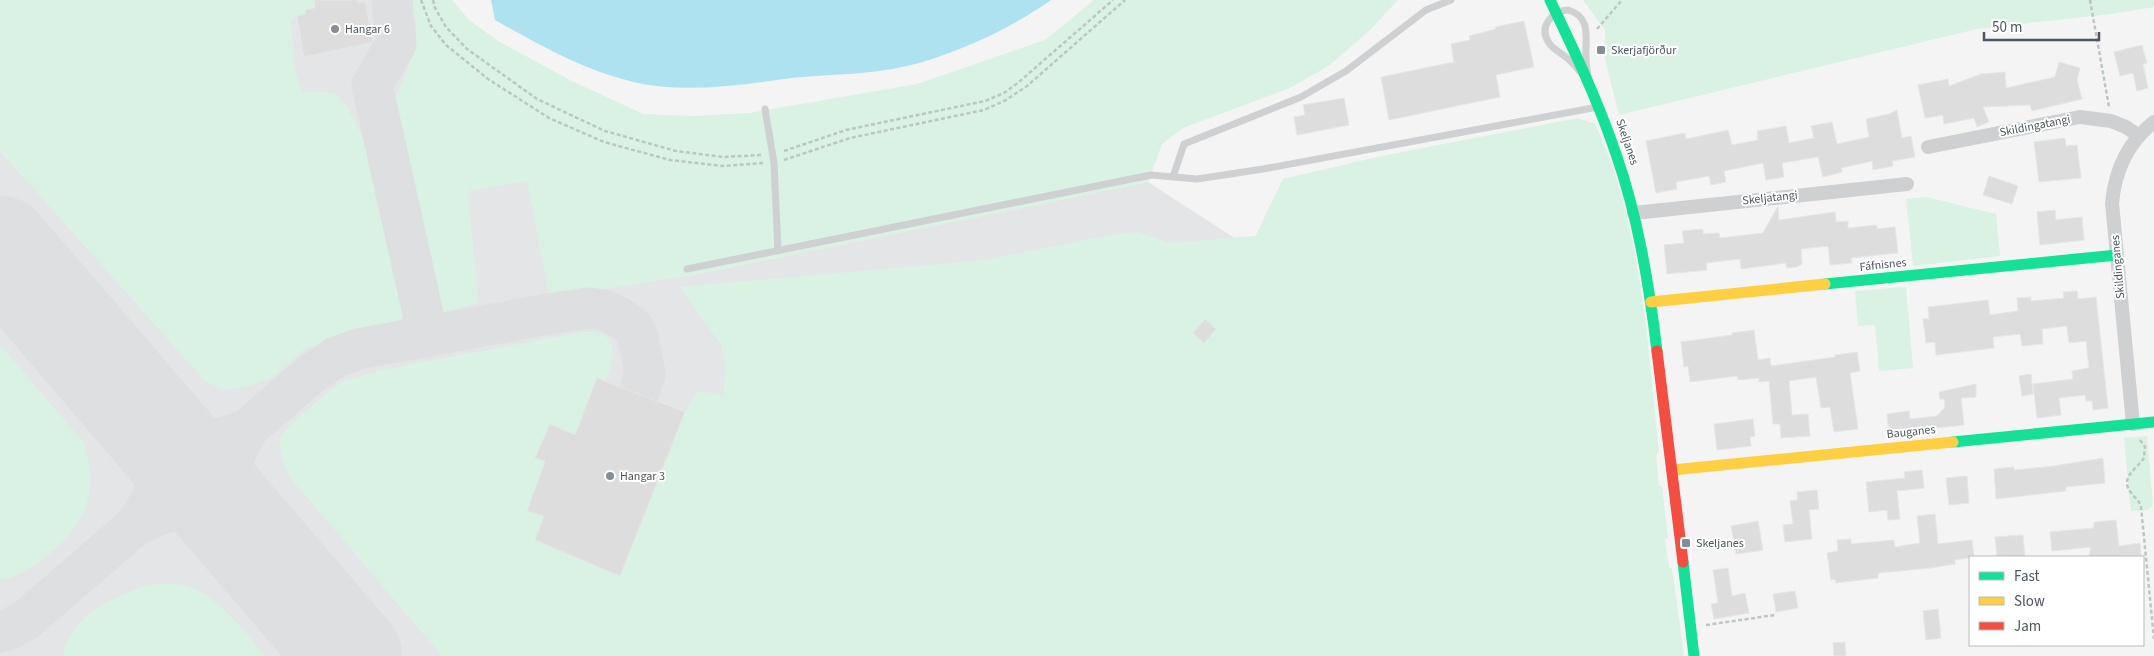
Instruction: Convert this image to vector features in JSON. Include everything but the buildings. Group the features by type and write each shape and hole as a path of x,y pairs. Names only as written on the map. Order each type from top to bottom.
{"street":[{"name":"Skeljanes","path":"1550,0 1600,106 1619,160 1634,213 1651,302 1694,656"},
{"name":"Skildingatangi","path":"1928,147 2080,118 2111,121 2126,127 2139,136"},
{"name":"Skildinganes","path":"2133,424 2112,203 2115,181 2124,157 2139,136 2154,122"},
{"name":"Skeljatangi","path":"1634,213 1907,184"},
{"name":"Fáfnisnes","path":"1651,302 2117,255"},
{"name":"Bauganes","path":"1672,470 2154,422"}],"lane":[{"path":"1173,177 1184,144 1301,97 1346,72 1426,10 1451,0"},
{"name":"Skeljanes","path":"1568,10 1580,16 1586,27 1586,59 1590,85 1575,65 1548,42 1545,35 1547,22 1556,13 1568,10"},
{"path":"687,270 1151,175 1196,179 1263,169 1600,106"},
{"path":"765,110 774,163 778,251"}],"path":[{"path":"1586,38 1595,32 1622,0"},
{"path":"2090,0 2111,121"},
{"path":"2133,424 2134,437 2143,442 2146,452 2141,463 2128,475 2128,486 2141,507 2154,639"},
{"path":"1702,626 1775,615"}],"shaded area":[{"path":"0,0 410,0 417,27 687,276 1148,182 1250,248 1283,179 1575,122 1672,656 0,656"}],"green space":[{"path":"0,0 314,0 315,8 305,10 305,14 297,16 291,21 294,67 302,93 315,91 336,94 346,105 362,135 406,300 407,309 400,320 306,348 272,377 246,387 220,388 205,381 0,151"},
{"path":"410,0 452,0 469,20 498,41 572,81 643,114 694,116 749,113 917,84 1045,40 1094,0 1398,0 1371,29 1330,65 1290,88 1183,128 1162,144 1148,182 687,276 550,297 527,181 468,191 478,303 430,315 423,308 384,140 395,100 414,52 417,27"},
{"path":"1583,0 2154,0 2154,7 2111,14 1977,29 1619,115 1605,59 1605,30"},
{"path":"1578,118 1595,124 1611,161 1633,242 1651,370 1659,452 1656,455 1659,486 1662,486 1668,538 1665,539 1669,568 1672,568 1684,656 442,656 292,480 285,467 279,445 281,437 286,430 340,383 381,370 583,332 595,332 604,335 612,346 613,354 609,372 605,381 597,378 535,540 620,576 685,412 698,391 723,395 726,368 721,345 680,287 985,260 1110,235 1138,232 1170,243 1256,236 1283,179 1377,157"},
{"path":"1926,197 1996,214 2000,256 1913,266 1906,199"},
{"path":"1906,287 1913,368 1879,371 1875,325 1858,326 1855,291"},
{"path":"0,345 82,440 88,458 90,491 86,506 79,520 58,546 34,565 18,574 0,580"},
{"path":"2147,436 2153,505 2148,510 2131,511 2124,438"},
{"path":"158,583 182,585 206,595 228,613 265,656 63,656 68,641 76,628 100,607 129,592"}],"water":[{"path":"491,0 1051,0 1018,21 982,39 944,55 907,66 864,73 692,88 653,86 633,82 579,64 495,20"}],"taxiway":[{"path":"392,0 396,44 372,85 428,336"},
{"path":"0,632 10,629 27,619 310,375 336,357 358,349 588,308 604,310 619,317 633,327 638,337 645,373 639,393"},
{"path":"117,385 148,428 158,453 159,463 156,484 150,503 139,519"},
{"path":"138,405 160,427 170,433 191,440 224,437 245,430"},
{"path":"248,430 232,464 229,492 235,512 254,542"},
{"path":"142,523 159,515 176,511 206,514 234,529 261,552"}],"runway":[{"path":"0,248 350,656"}],"traffic: fast":[{"path":"1550,0 1594,95 1624,178 1642,251 1657,351"},
{"path":"1825,284 2117,255"},
{"path":"1953,442 2154,422"},
{"path":"1683,562 1694,656"}],"traffic: slow":[{"path":"1651,302 1825,284"},
{"path":"1672,470 1953,442"}],"traffic: jam":[{"path":"1657,351 1683,562"}],"place":[{"name":"Hangar 6","path":"335,29"},
{"name":"Skerjafjörður","path":"1601,50"},
{"name":"Hangar 3","path":"610,476"},
{"name":"Skeljanes","path":"1686,543"}]}
